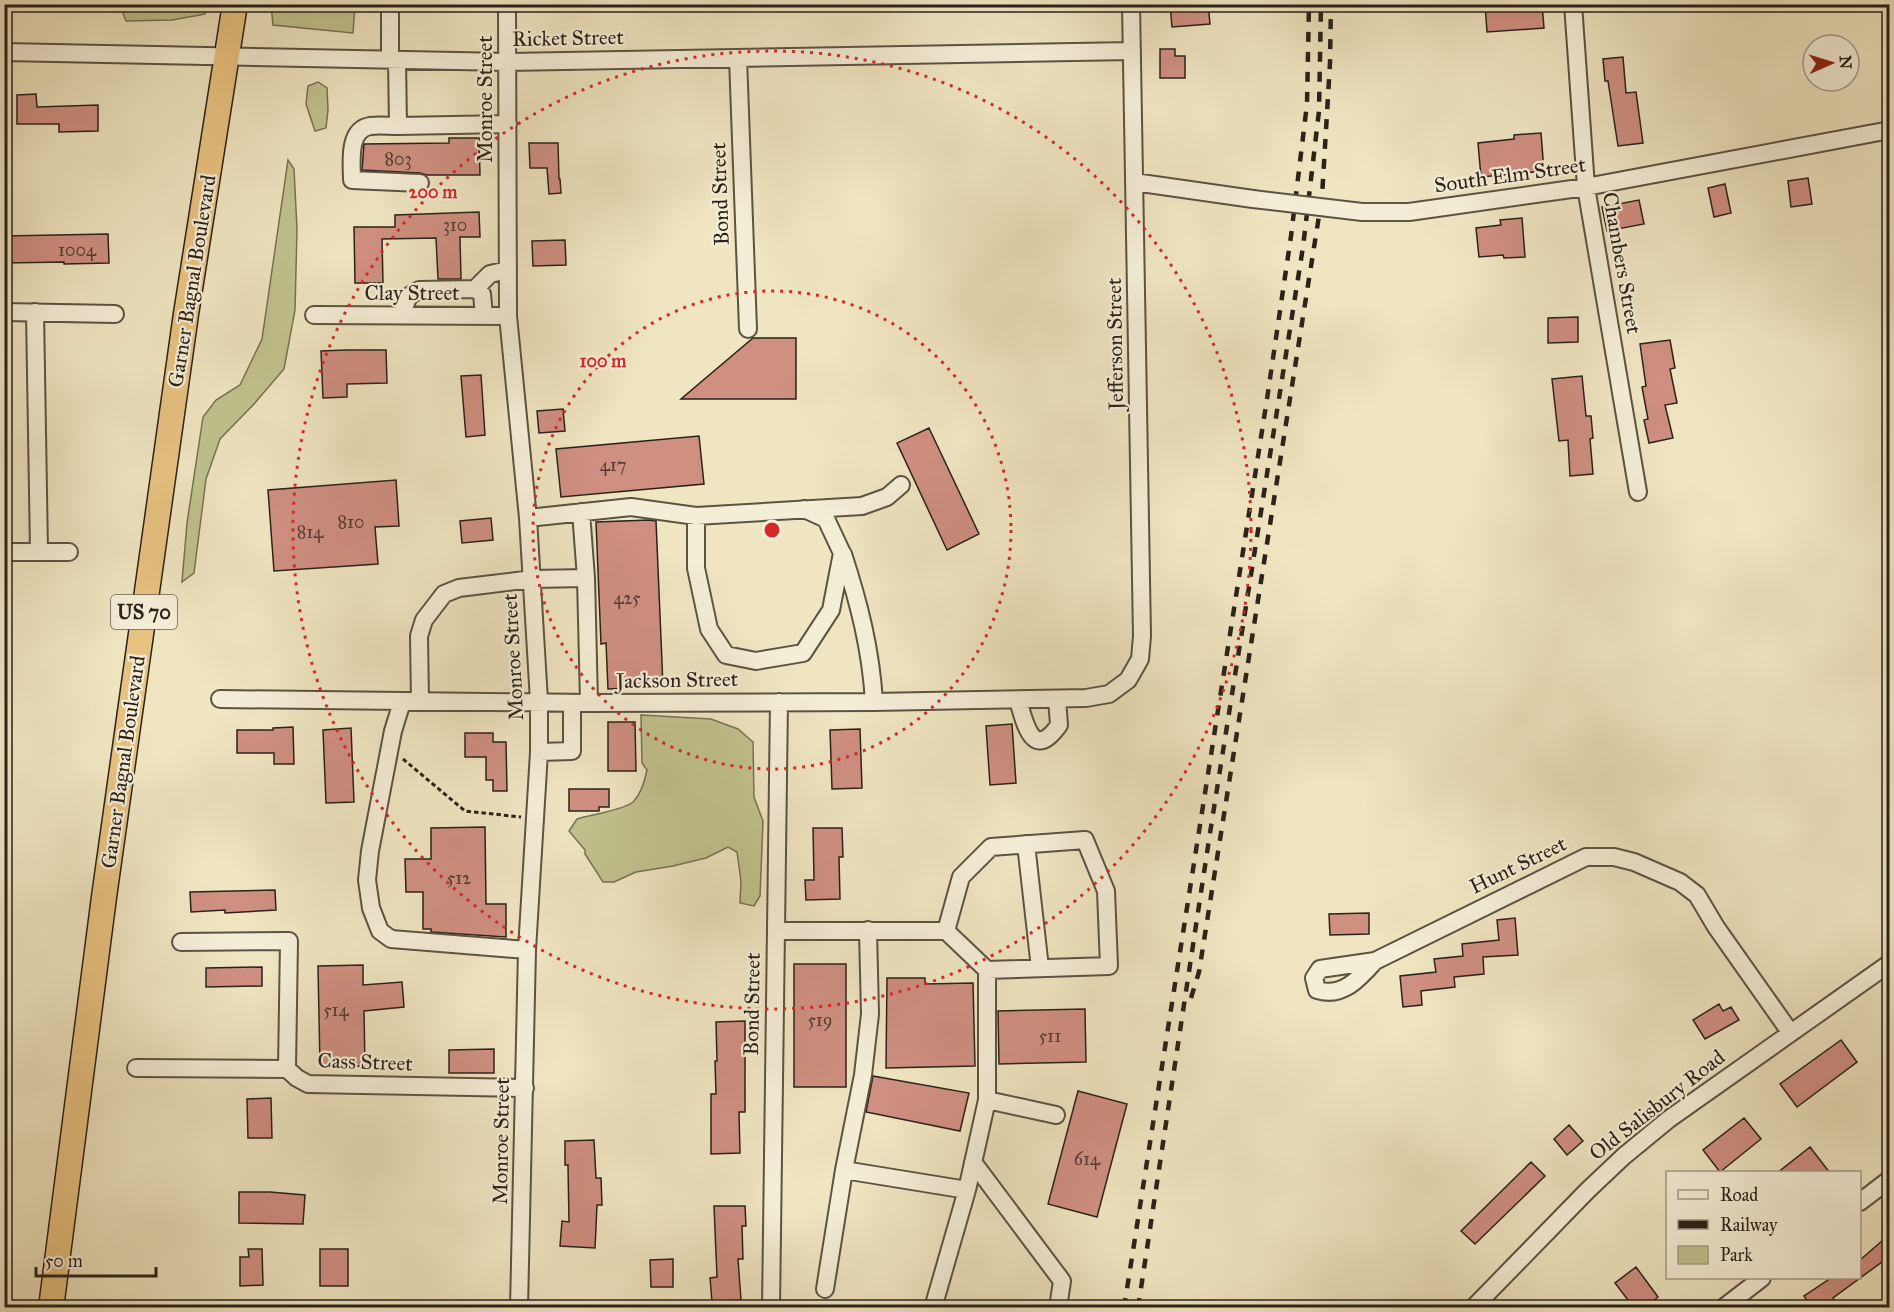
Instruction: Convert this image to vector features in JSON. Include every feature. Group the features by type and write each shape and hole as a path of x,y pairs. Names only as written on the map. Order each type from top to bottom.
{"highway":[{"name":"Garner Bagnal Boulevard","path":"51,1308 88,1011 176,383 228,56 234,4"}],"street":[{"path":"390,4 398,126"},
{"name":"Monroe Street","path":"507,4 508,316 528,518 539,701 539,752 527,950 519,1308"},
{"name":"Jefferson Street","path":"1128,680 1140,659 1142,636 1131,4"},
{"name":"Chambers Street","path":"1573,4 1586,187 1638,492"},
{"name":"Ricket Street","path":"4,52 507,62 1132,51"},
{"name":"Bond Street","path":"738,58 748,329"},
{"path":"420,183 352,180 352,146 358,133 367,126 508,124"},
{"name":"South Elm Street","path":"1134,182 1362,212 1408,212 1586,187 1890,130"},
{"path":"475,289 490,274 508,270"},
{"path":"401,315 409,296 419,290 475,289 482,294 484,316"},
{"path":"4,312 115,314"},
{"path":"35,312 39,552"},
{"name":"Clay Street","path":"314,315 508,316"},
{"path":"528,518 631,507 696,516 862,506 887,497 901,485"},
{"path":"804,509 826,519 842,553 857,597 866,634 872,668 874,702"},
{"path":"539,752 572,751 580,703 586,578 581,512"},
{"path":"696,516 696,568 709,629 726,655 756,661 803,653 831,610 842,553"},
{"path":"4,552 69,552"},
{"path":"420,700 419,636 424,620 444,594 459,588 532,579 586,578"},
{"name":"Jackson Street","path":"220,699 580,703 1018,700 1086,698 1109,694 1128,680"},
{"path":"1018,700 1028,733 1039,741 1051,737 1059,725 1057,699"},
{"path":"402,702 390,746 370,851 367,880 371,908 380,931 391,939 527,950"},
{"name":"Bond Street","path":"771,1308 779,702"},
{"path":"776,931 946,931 987,970 1109,966 1106,891 1085,840 991,847 961,877 946,931"},
{"path":"1026,844 1040,968"},
{"name":"Hunt Street","path":"1375,960 1586,857 1614,857 1634,862 1680,882 1697,895 1716,927 1790,1032"},
{"path":"825,1289 844,1170 863,1075 870,1014 868,930"},
{"path":"181,942 289,941 287,1069"},
{"name":"Old Salisbury Road","path":"1473,1308 1624,1156 1669,1119 1890,963"},
{"path":"933,1308 967,1190 987,1101 987,970"},
{"name":"Cass Street","path":"136,1068 287,1069 308,1084 525,1088"},
{"path":"987,1101 1056,1115"},
{"path":"973,1162 1062,1281 1058,1308"},
{"path":"844,1170 967,1190"},
{"path":"1861,1201 1890,1179"},
{"path":"1723,1308 1761,1279"},
{"path":"4,1308 9,1308"}],"path":[{"path":"390,746 465,811 535,818"}],"green space":[{"path":"120,4 208,5 205,14 172,20 126,21"},
{"path":"271,5 355,5 353,33 273,25"},
{"path":"318,82 327,88 328,110 326,128 315,131 306,104 308,86"},
{"path":"288,160 294,169 297,229 295,310 284,369 220,439 206,479 194,573 182,582 187,523 203,417 216,400 240,385 262,339"},
{"path":"641,715 711,719 738,729 753,742 754,797 763,821 760,896 754,906 740,903 741,881 737,852 728,847 706,858 636,872 614,882 603,882 585,854 585,850 569,831 577,819 629,805 638,795 647,770 642,763"}],"building":[{"path":"1170,4 1208,4 1210,24 1172,27"},
{"path":"1485,4 1508,4 1508,6 1542,4 1544,28 1487,32"},
{"path":"1160,49 1175,49 1175,56 1185,56 1185,78 1160,78"},
{"path":"1623,57 1626,93 1636,92 1643,143 1618,146 1603,59"},
{"path":"36,94 37,107 98,105 98,131 59,132 59,124 17,124 17,95"},
{"path":"1541,133 1544,171 1481,177 1478,143 1514,139 1514,135"},
{"path":"449,138 479,138 480,175 427,175 362,170 364,144 449,143"},
{"path":"529,143 558,143 561,193 549,194 547,168 530,168"},
{"path":"1808,178 1812,204 1791,207 1788,181"},
{"path":"1725,184 1731,213 1714,217 1708,188"},
{"path":"1639,200 1644,224 1607,231 1602,207"},
{"path":"479,212 480,237 460,237 461,279 438,279 436,238 382,239 383,283 355,283 354,227 395,227 395,215"},
{"path":"1522,218 1525,257 1504,258 1503,255 1479,257 1476,228 1501,225 1500,220"},
{"path":"108,234 109,263 4,263 4,236"},
{"path":"565,240 566,265 533,266 532,241"},
{"path":"1578,317 1578,342 1548,343 1548,318"},
{"path":"753,338 796,338 796,399 681,399"},
{"path":"1670,340 1675,368 1670,369 1677,403 1665,405 1673,438 1649,443 1644,420 1648,419 1642,387 1646,386 1640,344"},
{"path":"386,350 387,383 347,384 347,397 323,398 321,351"},
{"path":"481,375 485,435 466,437 461,376"},
{"path":"1582,376 1586,416 1591,416 1593,474 1570,476 1568,440 1559,441 1552,379"},
{"path":"563,409 565,431 539,433 537,411"},
{"path":"929,428 979,534 947,550 897,443"},
{"path":"699,436 704,484 561,497 556,449"},
{"path":"396,480 399,526 375,527 378,564 274,571 268,490"},
{"path":"491,518 493,540 462,543 460,521"},
{"path":"656,521 663,686 608,689 606,643 601,644 596,522"},
{"path":"608,722 635,722 636,771 608,771"},
{"path":"1012,724 1016,783 990,785 986,726"},
{"path":"293,727 294,764 274,764 274,753 237,753 237,730 273,730 273,728"},
{"path":"351,728 354,802 326,803 323,730"},
{"path":"860,729 862,788 832,789 830,730"},
{"path":"465,733 493,733 493,742 506,742 507,791 493,791 493,780 486,780 486,757 465,757"},
{"path":"569,789 609,789 609,807 599,807 599,811 569,811"},
{"path":"485,827 486,904 506,904 506,937 431,932 431,929 423,929 423,892 406,892 405,859 431,859 431,828"},
{"path":"813,828 842,828 843,857 839,857 840,899 806,900 805,880 814,880"},
{"path":"275,890 276,910 191,912 190,892"},
{"path":"1369,913 1369,934 1330,935 1329,914"},
{"path":"1515,918 1518,955 1483,957 1484,974 1454,977 1455,987 1421,991 1422,1005 1403,1007 1400,976 1436,972 1434,959 1463,956 1462,944 1499,940 1497,920"},
{"path":"794,964 846,964 846,1087 794,1087"},
{"path":"363,965 363,985 402,982 404,1007 364,1011 365,1066 320,1067 318,966"},
{"path":"262,967 262,986 206,987 206,968"},
{"path":"887,978 925,978 925,984 973,983 975,1066 886,1068"},
{"path":"1719,1004 1723,1011 1731,1007 1739,1020 1705,1039 1693,1020"},
{"path":"1085,1009 1086,1062 999,1064 998,1011"},
{"path":"745,1021 745,1112 739,1112 740,1153 711,1154 711,1094 716,1094 716,1022"},
{"path":"1841,1040 1857,1062 1797,1107 1780,1084"},
{"path":"494,1049 494,1073 449,1073 449,1050"},
{"path":"873,1076 969,1093 960,1131 866,1112"},
{"path":"1078,1091 1127,1104 1097,1217 1048,1204"},
{"path":"271,1098 272,1138 248,1138 247,1099"},
{"path":"1744,1118 1761,1139 1721,1171 1703,1150"},
{"path":"1569,1125 1583,1141 1567,1155 1554,1139"},
{"path":"594,1140 596,1178 601,1178 602,1205 597,1205 595,1248 560,1246 562,1221 569,1222 568,1165 565,1165 565,1141"},
{"path":"1810,1147 1828,1171 1780,1171"},
{"path":"1531,1162 1545,1176 1475,1244 1461,1231"},
{"path":"239,1192 305,1195 303,1224 239,1223"},
{"path":"714,1206 745,1206 746,1226 742,1226 743,1259 738,1259 741,1300 712,1302 710,1278 717,1277"},
{"path":"1890,1234 1890,1256 1861,1277 1861,1259"},
{"path":"248,1249 262,1249 263,1285 240,1286 240,1257 249,1257"},
{"path":"320,1249 348,1249 348,1286 320,1286"},
{"path":"673,1259 673,1287 651,1287 650,1260"},
{"path":"1636,1267 1658,1297 1645,1308 1634,1308 1615,1283"},
{"path":"1830,1279 1859,1279 1833,1298 1840,1308 1812,1308 1804,1296"}],"railway":[{"path":"1124,1308 1291,236 1307,104 1309,4"},
{"path":"1138,1308 1210,833 1303,247 1319,111 1321,4"},
{"path":"1191,998 1199,972 1322,197 1331,4"}]}
